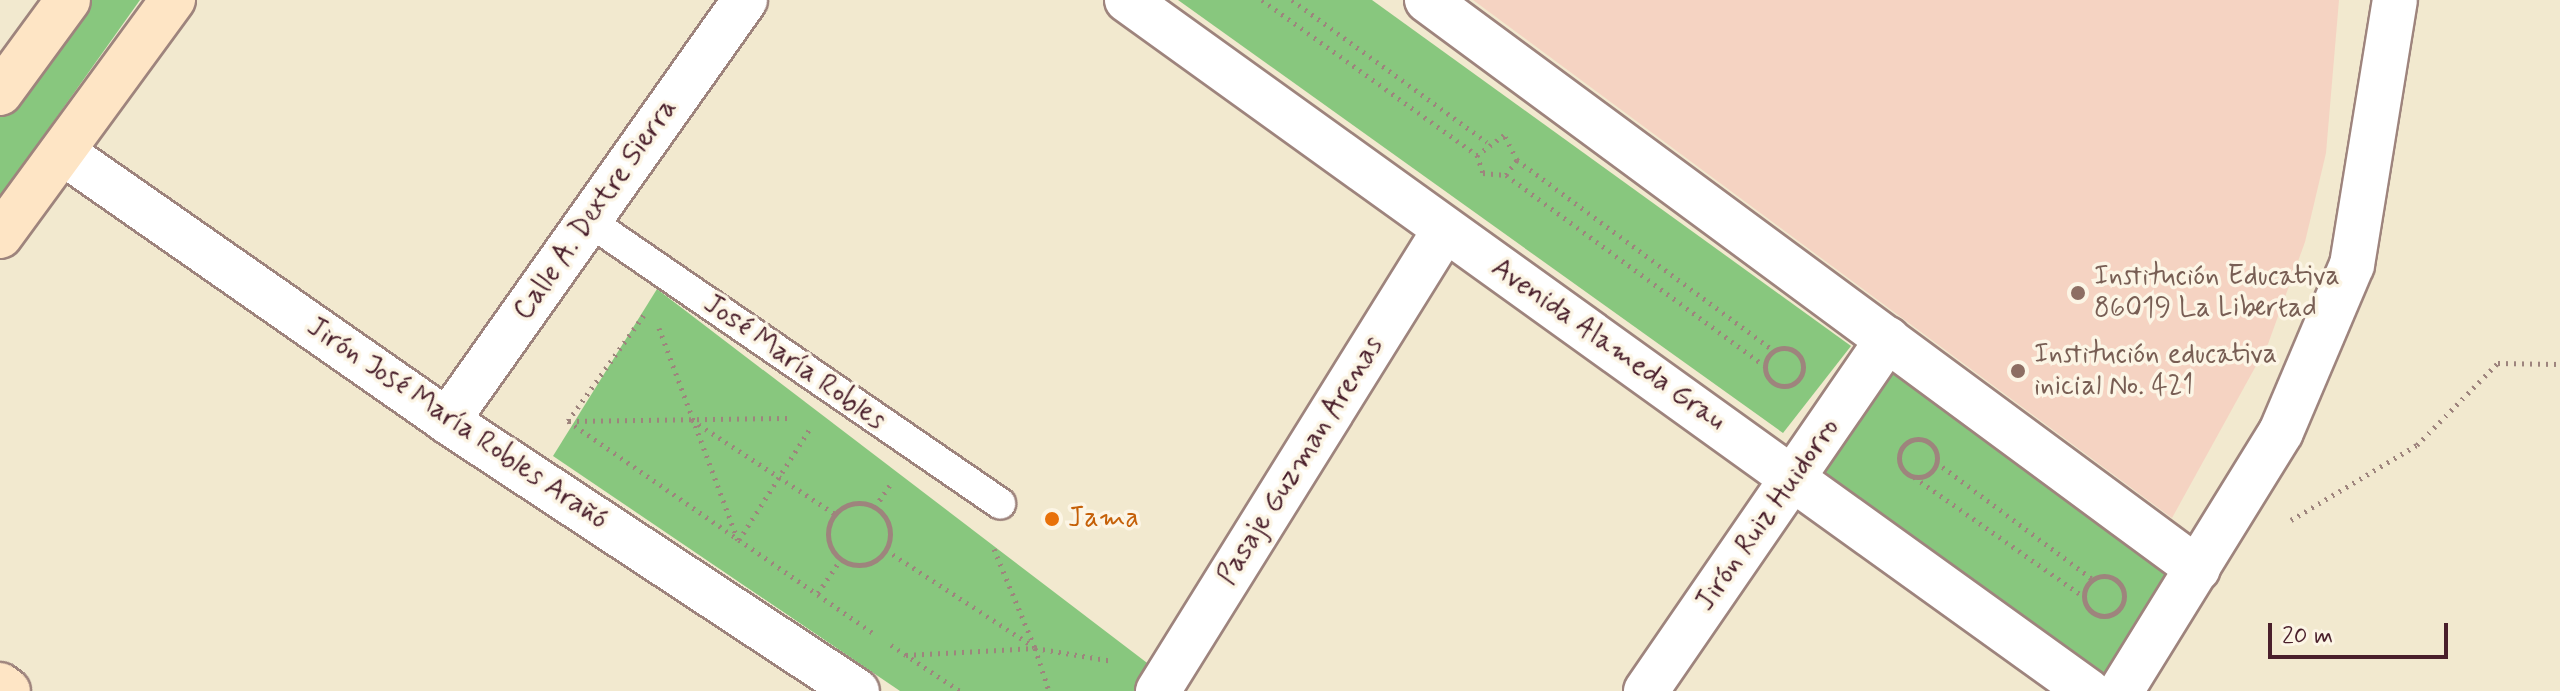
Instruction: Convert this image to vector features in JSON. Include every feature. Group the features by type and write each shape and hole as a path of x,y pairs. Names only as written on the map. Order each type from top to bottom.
{"main road":[{"path":"0,93 68,0"},
{"path":"0,236 173,0"},
{"path":"0,685 8,691"}],"street":[{"name":"Calle A. Dextre Sierra","path":"447,421 745,0"},
{"name":"Avenida Alameda Grau","path":"1127,0 1444,231 1795,476 2088,691"},
{"path":"1427,0 2198,569"},
{"path":"2121,691 2281,432 2352,265 2395,0"},
{"name":"Jirón José María Robles Arañó","path":"62,152 804,676 857,691"},
{"name":"Pasaje Guzman Arenas","path":"1164,681 1444,231"},
{"name":"Jirón Ruiz Huidorro","path":"1646,691 1888,339"}],"lane":[{"name":"José María Robles","path":"589,221 1000,504"}],"path":[{"path":"1262,0 1477,155 1483,173 1506,175 1764,365 1769,382 1782,386 1804,371 1790,345 1774,351 1764,365"},
{"path":"1292,0 1487,142"},
{"path":"1477,155 1487,142 1504,135 1517,160 1774,351"},
{"path":"1506,175 1517,160"},
{"path":"568,421 651,304 738,541"},
{"path":"2354,486 2417,445 2498,363 2560,364"},
{"path":"568,421 817,417 738,541"},
{"path":"691,419 777,482 835,514"},
{"path":"568,421 960,691"},
{"path":"1924,436 1936,462 2091,578 2110,576 2124,601 2101,617 2089,613 2083,596 1914,477 1903,473 1897,456 1907,442 1924,436"},
{"path":"1914,477 1926,476 1936,462"},
{"path":"875,507 898,471"},
{"path":"840,560 828,530 835,514 846,506 875,507"},
{"path":"840,560 875,562 886,550 891,534 875,507"},
{"path":"991,542 1035,648 1049,691"},
{"path":"886,550 1035,648"},
{"path":"818,593 840,560"},
{"path":"2083,596 2091,578"},
{"path":"904,655 1035,648 1164,681"}],"shaded area":[{"name":"Institución Educativa 86019 La Libertad","path":"1473,0 2339,0 2326,153 2305,242 2268,344 2172,518"}],"green space":[{"path":"85,0 140,0 0,197 0,117"},
{"path":"1178,0 1372,0 1851,346 1783,433"},
{"path":"657,289 1159,672 1147,691 900,691 553,456"},
{"path":"1884,365 2183,569 2105,682 1819,469"}],"place":[{"name":"Institución Educativa 86019 La Libertad","path":"2078,293"},
{"name":"Institución educativa inicial No. 421","path":"2018,371"},
{"name":"Jama","path":"1052,519"}]}
